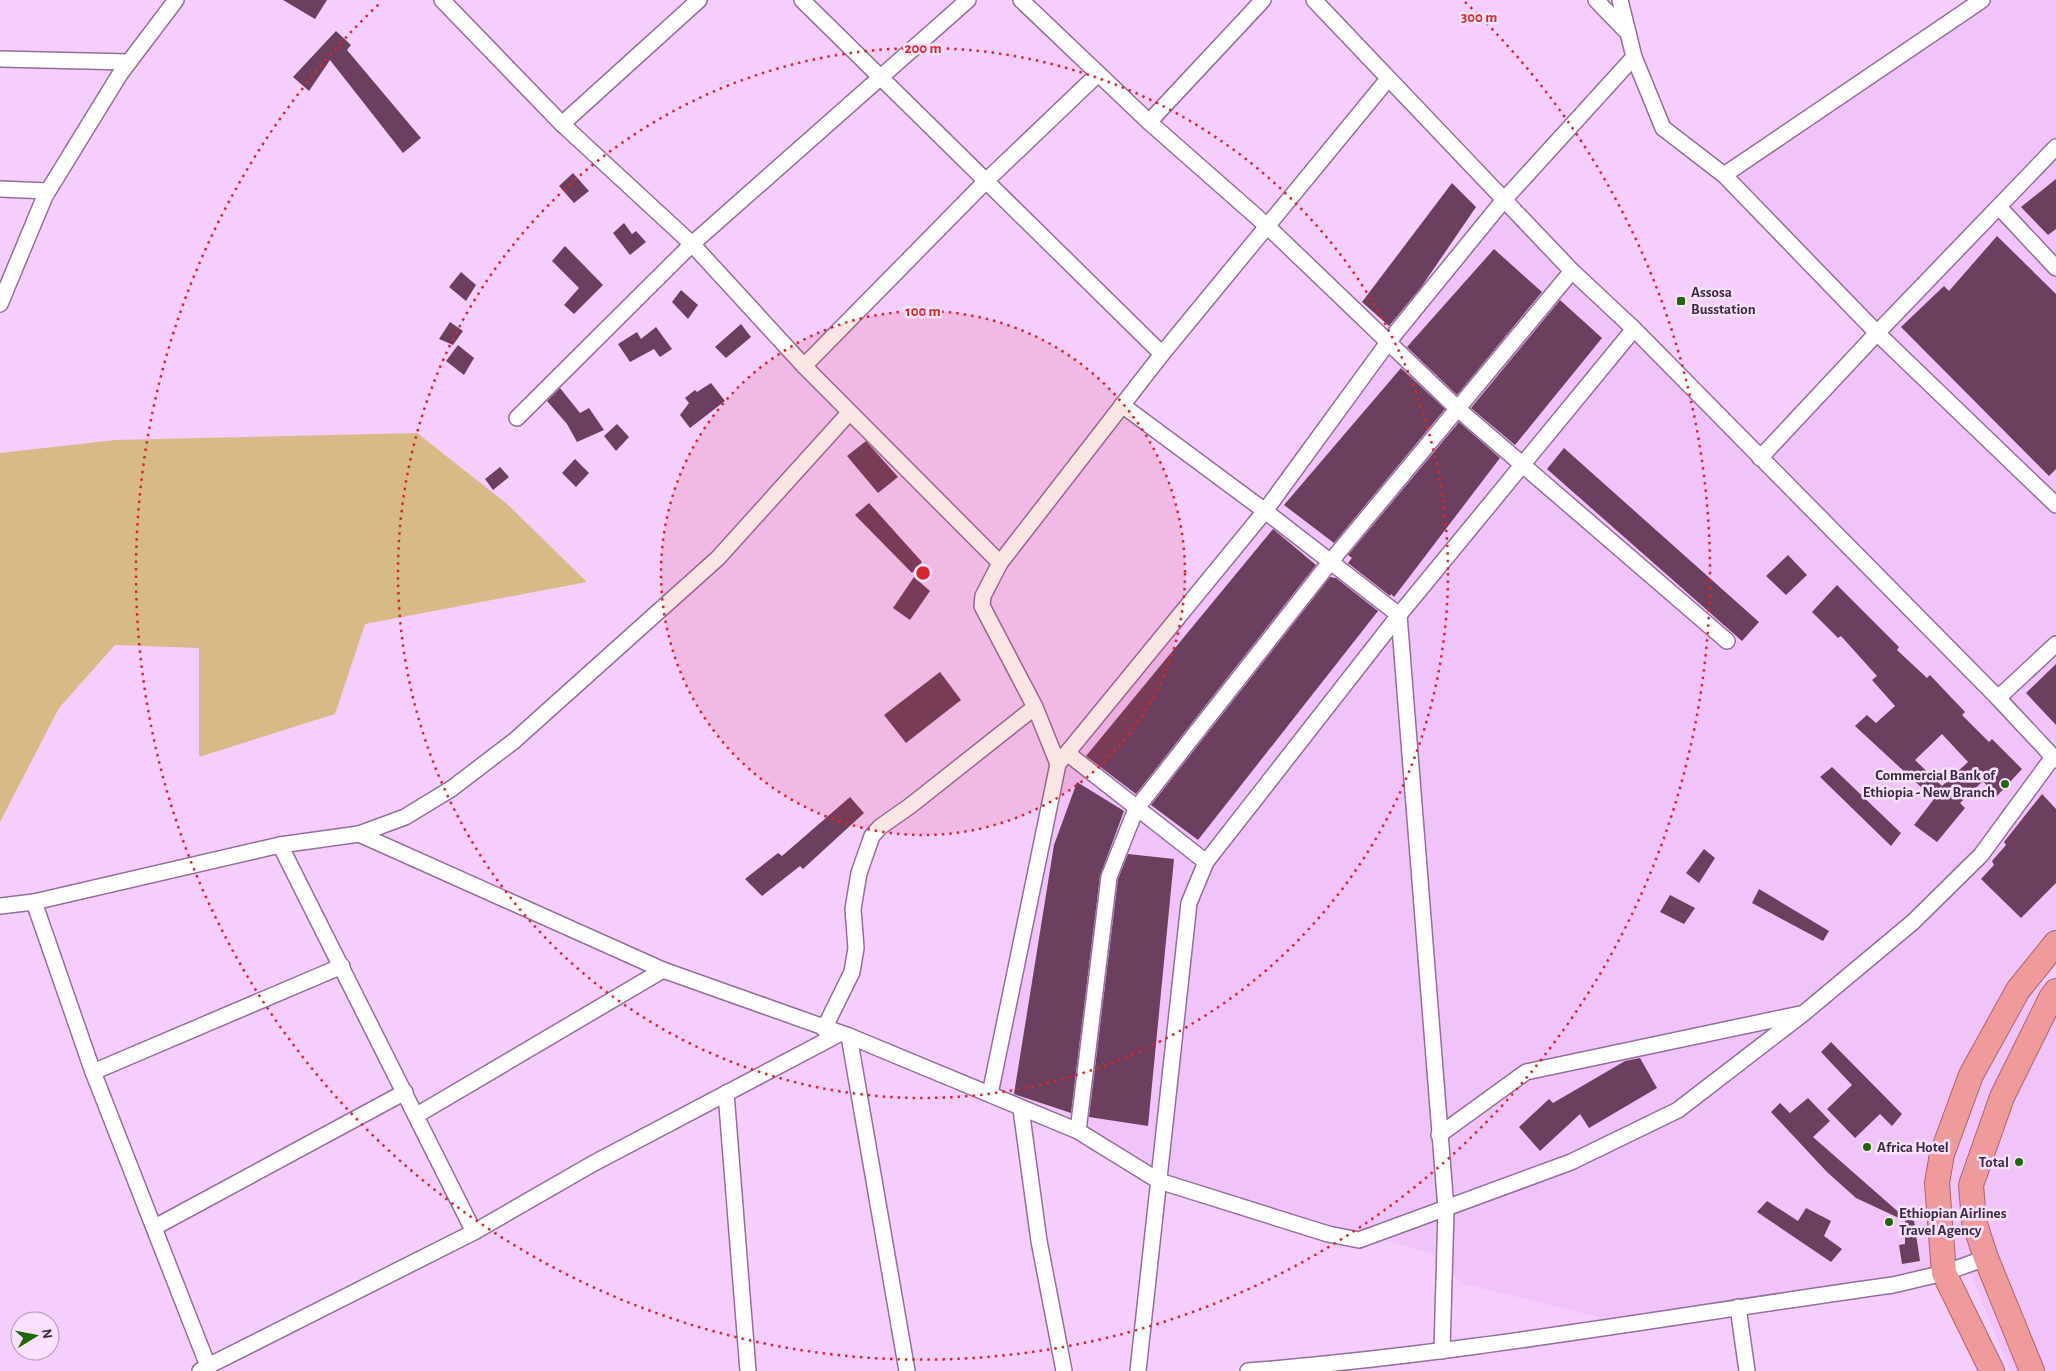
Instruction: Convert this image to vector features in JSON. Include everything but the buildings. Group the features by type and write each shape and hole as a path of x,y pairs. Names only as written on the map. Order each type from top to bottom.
{"highway":[{"path":"1992,1371 1944,1273 1937,1183 1942,1154 1971,1075 2018,990 2056,943"},
{"path":"2032,1371 1986,1258 1974,1221 1971,1185 2002,1097 2054,999"}],"street":[{"path":"0,304 48,191 129,62 176,0"},
{"path":"442,0 562,124 692,244 849,413 1000,563"},
{"path":"562,124 699,0"},
{"path":"802,0 1162,354"},
{"path":"517,418 692,244 968,0"},
{"path":"1021,0 1149,122 1266,225 1459,410 1727,641"},
{"path":"1149,122 1263,0"},
{"path":"359,834 663,970 844,1035 1078,1131 1159,1182 1328,1234 1359,1240 1571,1162 1678,1110 1804,1013 1913,922 1981,855 2055,759 1998,698 1634,328 1572,272 1314,0"},
{"path":"1596,0 1628,33"},
{"path":"1620,0 1634,57 1663,128 1724,176 1876,332 2053,496"},
{"path":"1724,176 1982,0"},
{"path":"990,1094 1062,759 1265,511 1389,341 1503,201 1634,57"},
{"path":"0,59 129,62"},
{"path":"804,366 987,180 1098,74"},
{"path":"1206,862 1136,809 1062,759 982,606 983,596 1000,563 1122,405 1266,225 1388,79"},
{"path":"1760,458 1876,332 2056,147"},
{"path":"0,189 48,191"},
{"path":"1999,207 2056,268"},
{"path":"1078,1131 1109,877 1136,809 1331,561 1459,410 1572,272"},
{"path":"1138,1371 1189,903 1206,862 1399,615 1634,328"},
{"path":"1122,405 1331,561 1399,615 1438,1135 1446,1209 1442,1351"},
{"path":"0,906 34,902 280,845 359,834 405,817 451,790 514,741 718,558 849,413"},
{"path":"1998,698 2056,644"},
{"path":"824,1029 852,972 856,948 853,909 859,872 872,836 880,827 910,806 1035,708"},
{"path":"280,845 474,1232"},
{"path":"34,902 93,1072 154,1226 204,1368 474,1232 594,1163 726,1093 844,1035"},
{"path":"93,1072 342,966"},
{"path":"416,1115 663,970"},
{"path":"1438,1135 1526,1072 1804,1013"},
{"path":"844,1035 907,1371"},
{"path":"154,1226 405,1092"},
{"path":"726,1093 748,1371"},
{"path":"1021,1108 1039,1241 1064,1371"},
{"path":"1248,1371 1332,1368 1738,1306 1893,1285 1944,1273 1986,1258"},
{"path":"1738,1306 1747,1371"}],"shaded area":[{"path":"1988,0 2056,0 2056,956 2039,976 2056,1013 2056,1371 2010,1371 1967,1265 1742,1303 1602,1318 1460,1283 1439,1256 1171,1178 991,1104 1064,759 1506,199 1644,327 1761,451 1881,334 1728,177"},
{"path":"417,433 506,503 587,582 365,624 335,714 199,757 199,648 115,645 59,708 0,822 0,453 115,440"}],"place":[{"name":"Assosa Busstation","path":"1681,301"},
{"name":"Commercial Bank of Ethiopia - New Branch","path":"2005,784"},
{"name":"Africa Hotel","path":"1867,1147"},
{"name":"Total","path":"2019,1162"},
{"name":"Ethiopian Airlines Travel Agency","path":"1889,1222"}]}
